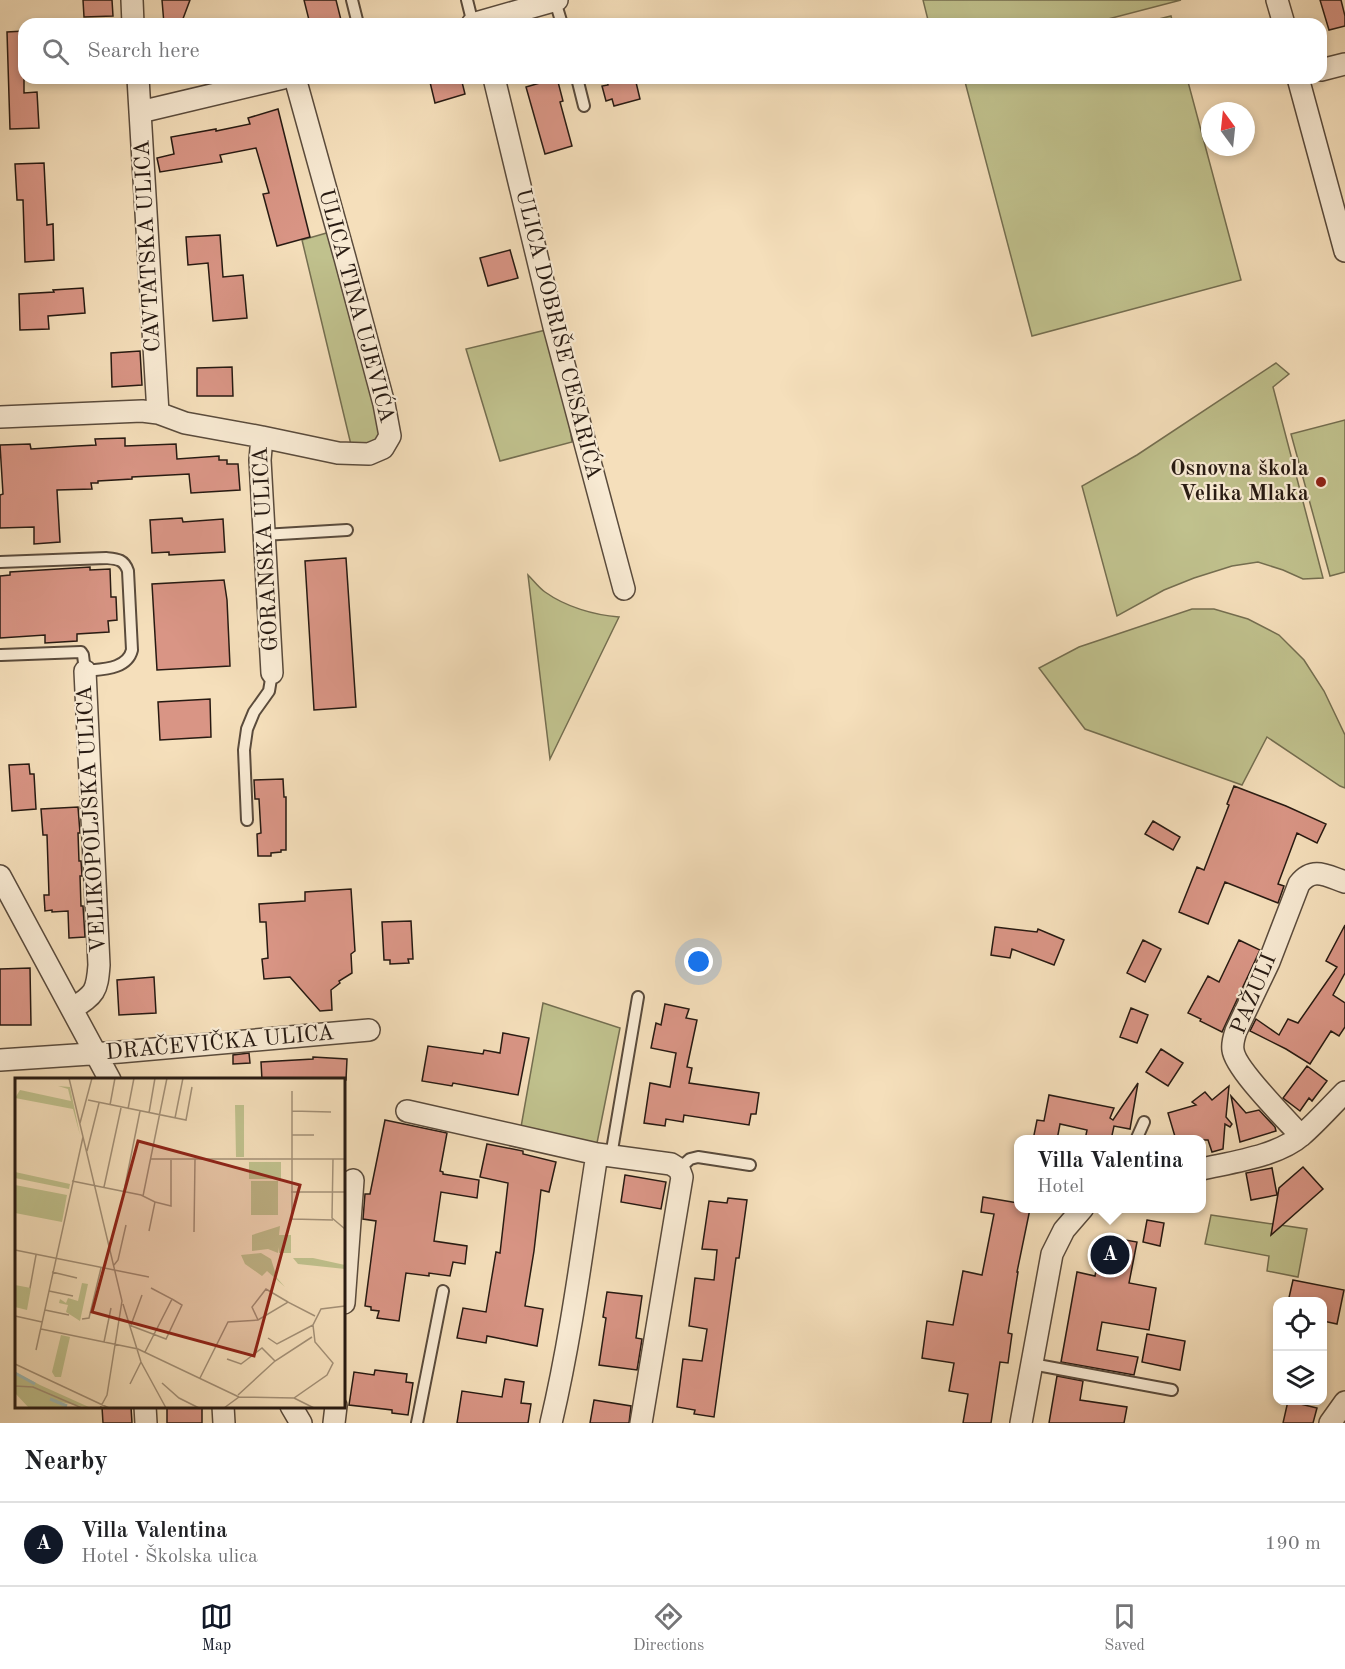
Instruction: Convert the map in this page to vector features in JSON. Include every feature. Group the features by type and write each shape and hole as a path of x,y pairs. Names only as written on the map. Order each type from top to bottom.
{"street":[{"path":"132,0 134,18"},
{"path":"489,18 521,5 556,0"},
{"path":"1277,0 1282,18"},
{"path":"1327,68 1345,64"},
{"name":"CAVTATSKA ULICA","path":"138,84 158,413"},
{"path":"140,112 258,84"},
{"name":"ULICA TINA UJEVIĆA","path":"262,437 338,453 369,454 383,448 390,436 384,404 297,84"},
{"name":"ULICA DOBRIŠE CESARIĆA","path":"495,84 554,327 624,589"},
{"path":"1300,84 1345,251"},
{"name":"GORANSKA ULICA","path":"0,417 142,411 158,413 185,423 262,437 260,460 263,535 272,673"},
{"name":"VELIKOPOLJSKA ULICA","path":"72,1009 90,997 97,985 99,965 85,671"},
{"name":"PAŽULI","path":"1301,1136 1242,1068 1233,1050 1234,1040 1236,1031 1269,962 1299,884 1305,877 1319,873 1345,882"},
{"path":"0,876 109,1078"},
{"name":"DRAČEVIČKA ULICA","path":"0,1060 369,1030"},
{"path":"1206,1167 1282,1147 1301,1136 1345,1092"},
{"path":"408,1111 604,1155 671,1164 679,1169 682,1177 641,1423"},
{"path":"551,1423 604,1155"},
{"path":"345,1289 353,1180"},
{"path":"1021,1423 1052,1254 1064,1230 1079,1213"},
{"path":"1330,1423 1345,1402"},
{"path":"223,1408 224,1423"},
{"path":"292,1408 301,1423"},
{"path":"334,1423 336,1408"}],"lane":[{"path":"352,0 356,18"},
{"path":"467,0 475,18"},
{"path":"556,0 560,18"},
{"path":"578,84 584,106"},
{"path":"263,535 347,530"},
{"name":"VELIKOPOLJSKA ULICA","path":"0,562 106,558 122,560 126,565 131,655 124,663 117,666 85,671"},
{"path":"1,655 81,652 85,671"},
{"path":"248,820 245,739 254,712 269,691 272,673"},
{"path":"604,1155 638,997"},
{"path":"1138,1135 1144,1122"},
{"path":"679,1169 698,1157 750,1166"},
{"path":"417,1423 443,1291"},
{"path":"1032,1365 1172,1390"}],"green space":[{"path":"923,0 1181,0 1112,18 928,18"},
{"path":"966,84 1189,84 1201,130 1201,156 1208,156 1241,280 1032,336"},
{"path":"330,232 381,423 379,439 352,449 302,240"},
{"path":"546,330 572,442 500,461 466,349"},
{"path":"1276,363 1289,374 1273,387 1323,578 1303,579 1258,562 1232,566 1164,590 1117,616 1082,486 1137,455"},
{"path":"1345,420 1345,572 1330,576 1291,434"},
{"path":"528,575 543,590 562,602 590,612 619,617 550,759"},
{"path":"1192,609 1214,609 1248,619 1279,635 1304,660 1324,691 1345,735 1345,788 1267,737 1242,785 1085,729 1039,668 1079,647"},
{"path":"543,1003 620,1028 597,1143 521,1127"},
{"path":"1211,1215 1307,1229 1298,1277 1267,1271 1269,1256 1205,1244"}],"building":[{"path":"83,0 112,0 113,16 84,17"},
{"path":"162,0 190,0 183,18 164,18"},
{"path":"304,0 336,0 340,18 308,18"},
{"path":"1320,0 1341,0 1345,26 1329,30"},
{"path":"18,31 18,84 24,84 24,93 37,92 39,128 10,129 7,32"},
{"path":"430,84 462,84 465,94 435,103"},
{"path":"536,84 559,84 563,101 560,102 572,146 545,154 526,87"},
{"path":"636,84 640,99 614,106 612,99 606,101 602,86"},
{"path":"278,109 310,237 277,246 263,194 269,193 256,148 220,155 222,162 160,172 157,158 174,154 171,137 250,124 248,118"},
{"path":"44,163 47,225 53,224 54,260 25,262 23,200 17,200 15,164"},
{"path":"220,235 223,277 243,275 247,318 213,321 208,263 188,265 186,237"},
{"path":"510,250 518,278 488,286 480,258"},
{"path":"83,288 85,313 48,316 49,329 20,330 19,294"},
{"path":"140,351 142,385 112,387 111,353"},
{"path":"232,367 233,396 197,396 197,368"},
{"path":"125,438 125,446 176,444 177,459 219,456 219,460 227,460 227,464 238,464 240,490 191,493 189,474 98,481 98,483 91,483 92,489 57,490 60,542 34,544 34,527 0,528 0,495 3,494 0,445 30,444 31,449 96,445 95,439"},
{"path":"182,518 183,522 223,519 225,552 169,555 169,552 152,553 150,520"},
{"path":"346,558 356,707 314,710 305,561"},
{"path":"90,567 90,570 110,569 111,597 116,597 117,620 108,621 109,632 77,634 77,641 45,643 45,635 0,638 0,576 10,575 10,572"},
{"path":"224,580 230,666 157,670 152,584"},
{"path":"210,699 211,737 160,740 158,702"},
{"path":"29,764 30,774 34,774 36,809 12,811 9,765"},
{"path":"283,779 284,797 286,797 286,850 271,853 271,856 258,856 257,834 261,833 259,799 255,799 254,780"},
{"path":"1234,786 1326,824 1317,843 1297,833 1278,884 1284,886 1278,903 1225,882 1208,924 1179,912 1197,867 1204,870"},
{"path":"78,807 79,861 81,861 82,876 80,876 81,906 83,906 85,937 69,938 68,911 45,911 44,895 49,895 47,835 43,835 41,809"},
{"path":"1153,821 1180,837 1173,850 1145,834"},
{"path":"351,889 355,951 351,954 352,973 339,981 340,983 331,990 332,1010 320,1011 290,977 264,979 262,959 268,958 266,922 260,922 259,904 305,901 305,892"},
{"path":"411,921 413,959 408,959 409,963 390,964 390,960 384,960 382,922"},
{"path":"1345,925 1345,973 1333,995 1345,1003 1345,1027 1339,1036 1331,1031 1310,1064 1250,1031 1256,1019 1279,1035 1288,1019 1298,1023 1337,967 1326,961"},
{"path":"995,927 1037,932 1038,929 1064,940 1054,965 1012,949 1010,958 991,955"},
{"path":"1143,940 1161,949 1145,982 1127,973"},
{"path":"1239,940 1260,950 1222,1032 1188,1013 1208,976 1219,982"},
{"path":"30,968 31,1025 0,1025 0,969"},
{"path":"154,977 156,1013 119,1015 117,980"},
{"path":"665,1004 689,1009 686,1018 697,1020 687,1067 692,1068 689,1083 759,1093 756,1114 751,1114 749,1125 684,1115 683,1122 666,1119 665,1126 644,1123 650,1083 670,1087 676,1053 651,1048 656,1023 661,1025"},
{"path":"1131,1008 1148,1015 1137,1043 1120,1037"},
{"path":"503,1033 529,1038 518,1095 453,1083 452,1086 422,1081 428,1046 483,1054 484,1050 500,1053"},
{"path":"1161,1049 1183,1063 1168,1086 1146,1072"},
{"path":"249,1053 250,1063 233,1064 233,1055"},
{"path":"313,1057 347,1059 346,1080 345,1078 262,1078 261,1062 313,1059"},
{"path":"1307,1066 1327,1081 1312,1101 1309,1098 1300,1111 1283,1098"},
{"path":"1138,1083 1130,1129 1114,1126 1112,1135 1086,1135 1087,1130 1060,1124 1058,1135 1034,1135 1037,1120 1044,1121 1049,1095 1114,1108 1110,1118 1113,1120"},
{"path":"1229,1086 1226,1117 1232,1124 1230,1127 1225,1124 1223,1149 1212,1152 1206,1135 1175,1135 1168,1113 1196,1105 1192,1102 1205,1092 1212,1100"},
{"path":"1231,1096 1246,1113 1259,1110 1276,1131 1240,1142"},
{"path":"385,1120 447,1133 440,1171 443,1174 479,1180 477,1198 441,1192 434,1241 467,1246 465,1264 453,1262 450,1276 406,1273 399,1321 377,1318 379,1311 365,1306 376,1221 363,1219 365,1194 370,1194"},
{"path":"487,1144 523,1151 523,1154 556,1162 549,1192 541,1190 525,1306 543,1309 537,1346 487,1336 486,1343 457,1338 463,1308 486,1312 496,1252 500,1253 508,1183 480,1177"},
{"path":"1303,1167 1323,1189 1271,1235 1279,1188"},
{"path":"1272,1168 1277,1195 1251,1200 1246,1173"},
{"path":"625,1175 666,1182 661,1209 621,1202"},
{"path":"983,1197 1014,1202 1014,1213 1029,1213 1008,1333 1012,1334 1008,1363 1000,1362 991,1423 963,1423 968,1394 949,1391 954,1363 922,1358 927,1321 953,1325 963,1271 982,1275 994,1214 981,1212"},
{"path":"728,1198 747,1200 739,1258 736,1258 714,1417 694,1414 695,1410 677,1407 683,1359 702,1361 707,1329 689,1326 695,1278 714,1280 717,1250 702,1249 709,1201 727,1203"},
{"path":"1147,1220 1164,1223 1160,1246 1143,1242"},
{"path":"1103,1236 1137,1242 1129,1283 1156,1288 1149,1330 1102,1322 1097,1350 1138,1357 1134,1375 1061,1362 1077,1272 1095,1276"},
{"path":"1293,1280 1344,1290 1337,1324 1327,1322 1327,1297 1289,1297"},
{"path":"607,1292 642,1296 636,1338 642,1339 637,1370 599,1365 606,1318 603,1317"},
{"path":"1147,1334 1185,1341 1180,1370 1142,1362"},
{"path":"375,1370 407,1374 406,1382 413,1383 408,1415 392,1413 392,1410 349,1405 354,1372 374,1375"},
{"path":"1057,1376 1083,1381 1080,1400 1127,1407 1124,1423 1049,1423"},
{"path":"505,1379 524,1382 521,1403 531,1404 528,1423 457,1423 462,1391 502,1397"},
{"path":"594,1400 631,1406 629,1423 590,1423"},
{"path":"1287,1405 1317,1408 1313,1423 1283,1423"},
{"path":"102,1408 131,1408 132,1423 103,1423"},
{"path":"167,1408 202,1408 202,1423 167,1423"}],"place":[{"name":"Osnovna škola Velika Mlaka","path":"1321,482"},
{"name":"Villa Valentina","path":"1110,1255"}]}
